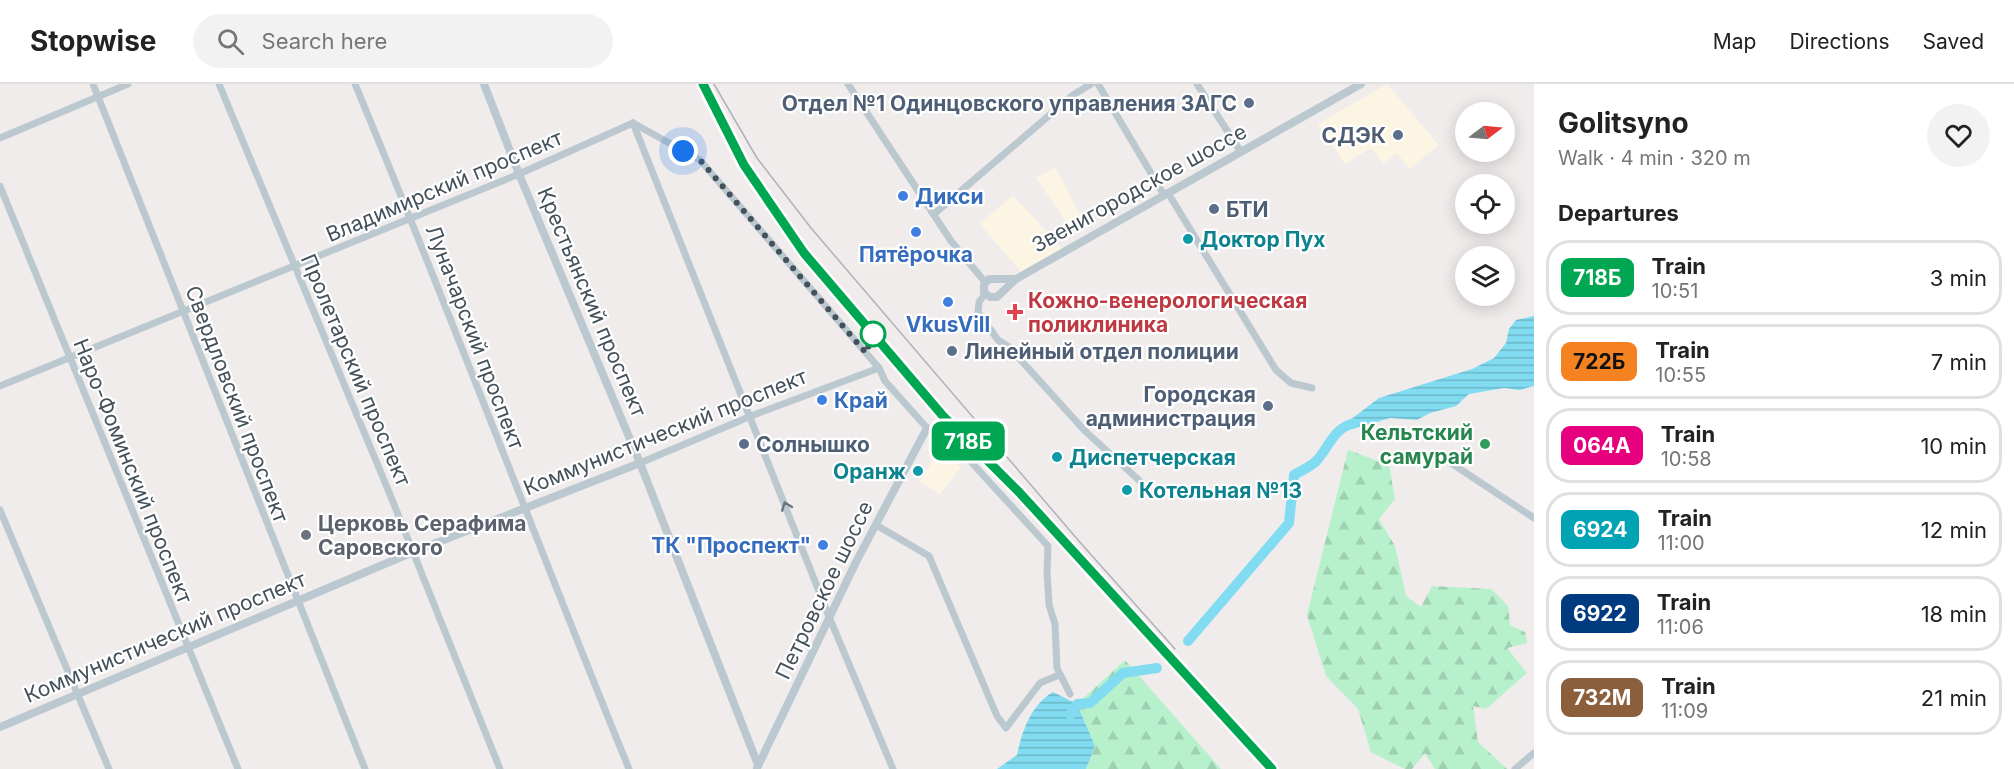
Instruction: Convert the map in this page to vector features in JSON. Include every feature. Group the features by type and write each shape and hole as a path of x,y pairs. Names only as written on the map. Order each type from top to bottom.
{"street":[{"name":"Свердловский проспект","path":"93,84 365,769"},
{"path":"0,138 128,84"},
{"name":"Пролетарский проспект","path":"219,84 413,552 500,769"},
{"name":"Луначарский проспект","path":"355,84 411,219 523,508 629,769"},
{"name":"Крестьянский проспект","path":"484,84 519,174 640,462 758,768"},
{"path":"848,84 959,252 985,282 985,294 979,302 978,312 998,340 1009,347 1084,430 1142,483"},
{"path":"934,214 1073,94 1091,84"},
{"path":"1098,84 1276,370 1291,383 1312,388"},
{"path":"1197,84 1241,152"},
{"name":"Звенигородское шоссе","path":"1016,279 1361,84"},
{"path":"633,123 700,160 879,368 885,381 927,428 941,441 962,452 1048,546 1048,594 1055,624 1059,675 1070,694"},
{"path":"633,123 830,620 893,769"},
{"name":"Владимирский проспект","path":"0,386 411,219 633,123"},
{"name":"Наро-Фоминский проспект","path":"0,186 186,647 238,769"},
{"path":"985,282 992,278 1016,279"},
{"path":"997,279 1002,285 1002,293"},
{"path":"985,294 994,298 1016,279"},
{"name":"Коммунистический проспект","path":"0,727 413,552 751,416 879,368"},
{"name":"Петровское шоссе","path":"758,768 876,525 927,428"},
{"path":"1434,456 1442,457 1534,518"},
{"path":"0,510 110,769"},
{"path":"876,525 929,556 997,716 1006,728 1040,683 1059,675"},
{"path":"1515,769 1534,753"}],"shaded area":[{"path":"1387,84 1439,145 1409,169 1397,153 1384,164 1371,148 1345,164 1318,124"},
{"path":"1055,167 1086,225 1073,232 1036,178"},
{"path":"1013,195 1062,249 1021,272 980,224"},
{"path":"939,449 961,467 940,494 920,482"}],"green space":[{"path":"1348,450 1389,465 1395,499 1379,519 1395,546 1406,596 1421,607 1432,586 1491,589 1508,606 1510,625 1525,632 1527,643 1507,648 1527,673 1486,709 1473,706 1478,742 1507,769 1435,769 1425,753 1412,769 1405,769 1371,752 1358,709 1326,676 1307,615"},
{"path":"1125,660 1221,769 1086,769 1095,746 1077,704"}],"water":[{"path":"1534,316 1534,386 1520,390 1504,388 1469,394 1456,406 1430,413 1417,420 1390,418 1353,429 1342,426 1379,398 1472,369 1494,358 1506,343 1509,329 1516,320"},
{"path":"1053,692 1077,704 1095,746 1086,769 997,769 1017,755 1033,711 1045,697"}],"waterway":[{"path":"1188,641 1289,523 1294,475 1313,464 1337,433 1354,423"},
{"path":"1070,715 1077,704 1090,703 1123,673 1157,668"}],"railway":[{"path":"703,84 743,164 804,253 943,416 1019,492 1272,769"},
{"path":"714,84 757,158 811,228 1078,540 1175,649"}],"train":[{"name":"718Б","path":"703,84 744,165 780,221 804,253 943,416 1019,492 1272,769"}],"place":[{"name":"Отдел №1 Одинцовского управления ЗАГС","path":"1249,103"},
{"name":"СДЭК","path":"1398,135"},
{"name":"Дикси","path":"903,196"},
{"name":"БТИ","path":"1214,209"},
{"name":"Пятёрочка","path":"916,232"},
{"name":"Доктор Пух","path":"1188,239"},
{"name":"VkusVill","path":"948,302"},
{"name":"Кожно-венерологическая поликлиника","path":"1015,312"},
{"name":"Линейный отдел полиции","path":"952,351"},
{"name":"Край","path":"822,400"},
{"name":"Городская администрация","path":"1268,406"},
{"name":"Солнышко","path":"744,444"},
{"name":"Кельтский самурай","path":"1485,444"},
{"name":"Диспетчерская","path":"1057,457"},
{"name":"Оранж","path":"918,471"},
{"name":"Котельная №13","path":"1127,490"},
{"name":"Церковь Серафима Саровского","path":"306,535"},
{"name":"ТК \"Проспект\"","path":"823,545"}],"route":[{"path":"683,151 700,160 866,353 873,334"}]}
